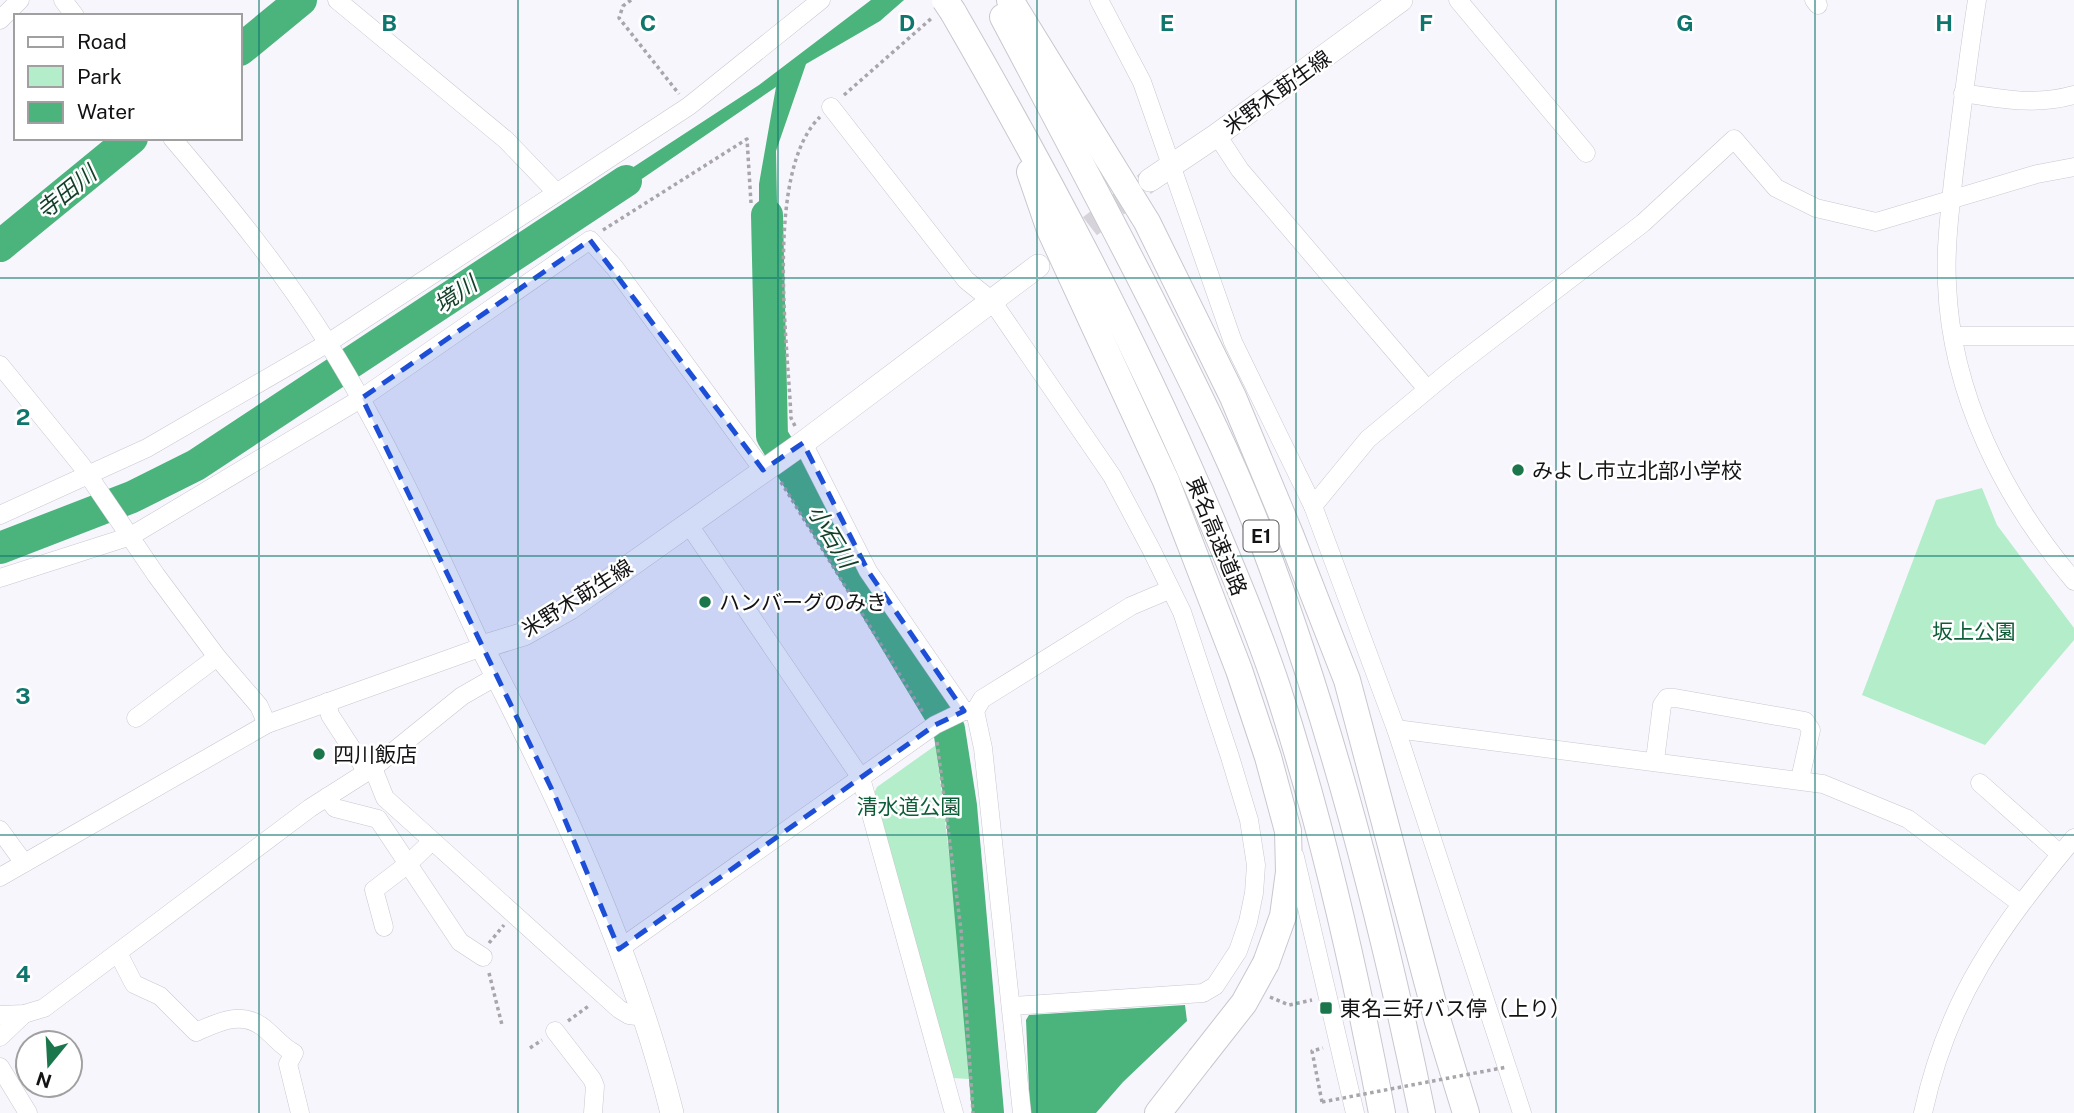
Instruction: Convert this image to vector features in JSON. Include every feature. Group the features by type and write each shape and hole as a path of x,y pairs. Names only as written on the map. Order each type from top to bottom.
{"highway":[{"name":"東名高速道路","path":"994,0 1192,382 1260,535 1308,674 1356,830 1394,977 1422,1113"},
{"path":"1010,0 1147,222 1244,422 1347,680 1438,1022 1466,1113"},
{"name":"東名高速道路","path":"947,7 1004,99 1067,213 1151,380 1224,550 1278,688 1326,853 1358,987 1382,1113"},
{"path":"1004,99 1050,230 1166,481 1239,670 1268,757 1288,831 1287,895 1276,941 1266,963 1244,1003 1158,1113"}],"main road":[{"name":"米野木莇生線","path":"1150,180 1217,135 1401,0"},
{"name":"米野木莇生線","path":"482,647 524,634 570,608 802,443 1038,266"},
{"path":"482,647 555,796 618,949 645,1017 672,1113"}],"street":[{"path":"0,20 20,0"},
{"path":"337,0 506,140 556,191"},
{"path":"0,515 89,479 328,343 556,191 689,107 821,0"},
{"path":"1098,0 1142,82 1233,342 1313,506 1396,729 1522,1113"},
{"path":"1458,0 1586,153"},
{"path":"1977,0 1963,93 1952,199 1947,284 1953,336 1977,425 2019,508 2074,581"},
{"path":"1963,93 2030,103 2049,102 2074,95"},
{"path":"831,107 966,280 992,301 1112,476 1182,612 1249,820 1256,865 1254,893 1238,951 1215,986 1203,993 1011,1006"},
{"path":"1217,135 1240,170 1427,389"},
{"path":"1313,506 1368,439 1427,389 1643,223 1734,139 1776,188 1816,208 1876,222 2074,167"},
{"path":"0,877 267,724 482,647 362,398 328,343 251,231 174,140"},
{"path":"0,578 128,534 362,398 590,240 615,268 765,468"},
{"path":"1953,336 2074,336"},
{"path":"0,365 89,479 217,657 259,706 267,724"},
{"path":"802,443 868,571 965,713 974,719 983,748 1022,1113"},
{"path":"689,525 861,778 954,1113"},
{"path":"618,949 933,727 965,713 982,699 1108,621 1169,590"},
{"path":"136,718 217,657"},
{"path":"0,1015 23,1014 44,1008 327,797 370,770 462,696 497,676"},
{"path":"1655,760 1662,705 1667,698 1675,698 1805,722 1811,730 1800,779"},
{"path":"327,702 330,715 370,770 385,798 619,1009 629,1015 645,1017"},
{"path":"1396,729 1655,760 1823,784 1908,819 2020,903"},
{"path":"1980,783 2060,854"},
{"path":"327,797 335,808 378,819 460,942 483,957"},
{"path":"0,830 24,863"},
{"path":"1288,831 1308,903 1355,1113"},
{"path":"1923,1113 1954,1011 1991,943 2074,838"},
{"path":"384,927 374,890 432,841"},
{"path":"118,953 134,984 160,996 196,1032 228,1019 241,1018 262,1026 295,1054 288,1063 300,1113"},
{"path":"0,1037 23,1014"},
{"path":"1438,1022 1452,1113"},
{"path":"555,1031 592,1079 595,1086 593,1113"},
{"path":"0,1067 28,1113"}],"path":[{"path":"631,0 623,6 619,18 689,107"},
{"path":"802,443 791,418 784,236 792,176 800,148 815,122 947,7"},
{"path":"590,240 747,139 751,203"},
{"path":"765,468 785,487 933,727 938,745 961,929 973,1113"},
{"path":"1329,1047 1312,1051 1322,1102 1507,1067"}],"highlighted area":[{"path":"590,240 763,470 803,443 868,571 964,711 935,725 619,949 555,796 362,398"}],"green space":[{"name":"坂上公園","path":"1982,488 1997,525 2074,628 2074,640 1985,745 1862,695 1936,500"},
{"name":"清水道公園","path":"936,745 958,930 969,1079 952,1078 872,797 877,787"}],"water":[{"path":"871,0 904,0 880,21 806,64 776,151 778,255 759,257 759,184 776,87 595,211 586,198 759,85"},
{"path":"1185,1005 1187,1021 1123,1082 1096,1113 1030,1113 1026,1020 1029,1015"}],"waterway":[{"name":"寺田川","path":"242,48 301,0"},
{"name":"寺田川","path":"0,246 130,140"},
{"name":"境川","path":"0,548 132,497 196,465 626,181"},
{"name":"小石川","path":"767,215 772,436 949,729 961,806 988,1113"}],"tunnel":[{"path":"1063,247 1150,180"}],"place":[{"name":"みよし市立北部小学校","path":"1518,470"},
{"name":"ハンバーグのみき","path":"705,602"},
{"name":"四川飯店","path":"319,754"},
{"name":"東名三好バス停（上り）","path":"1326,1008"}]}
